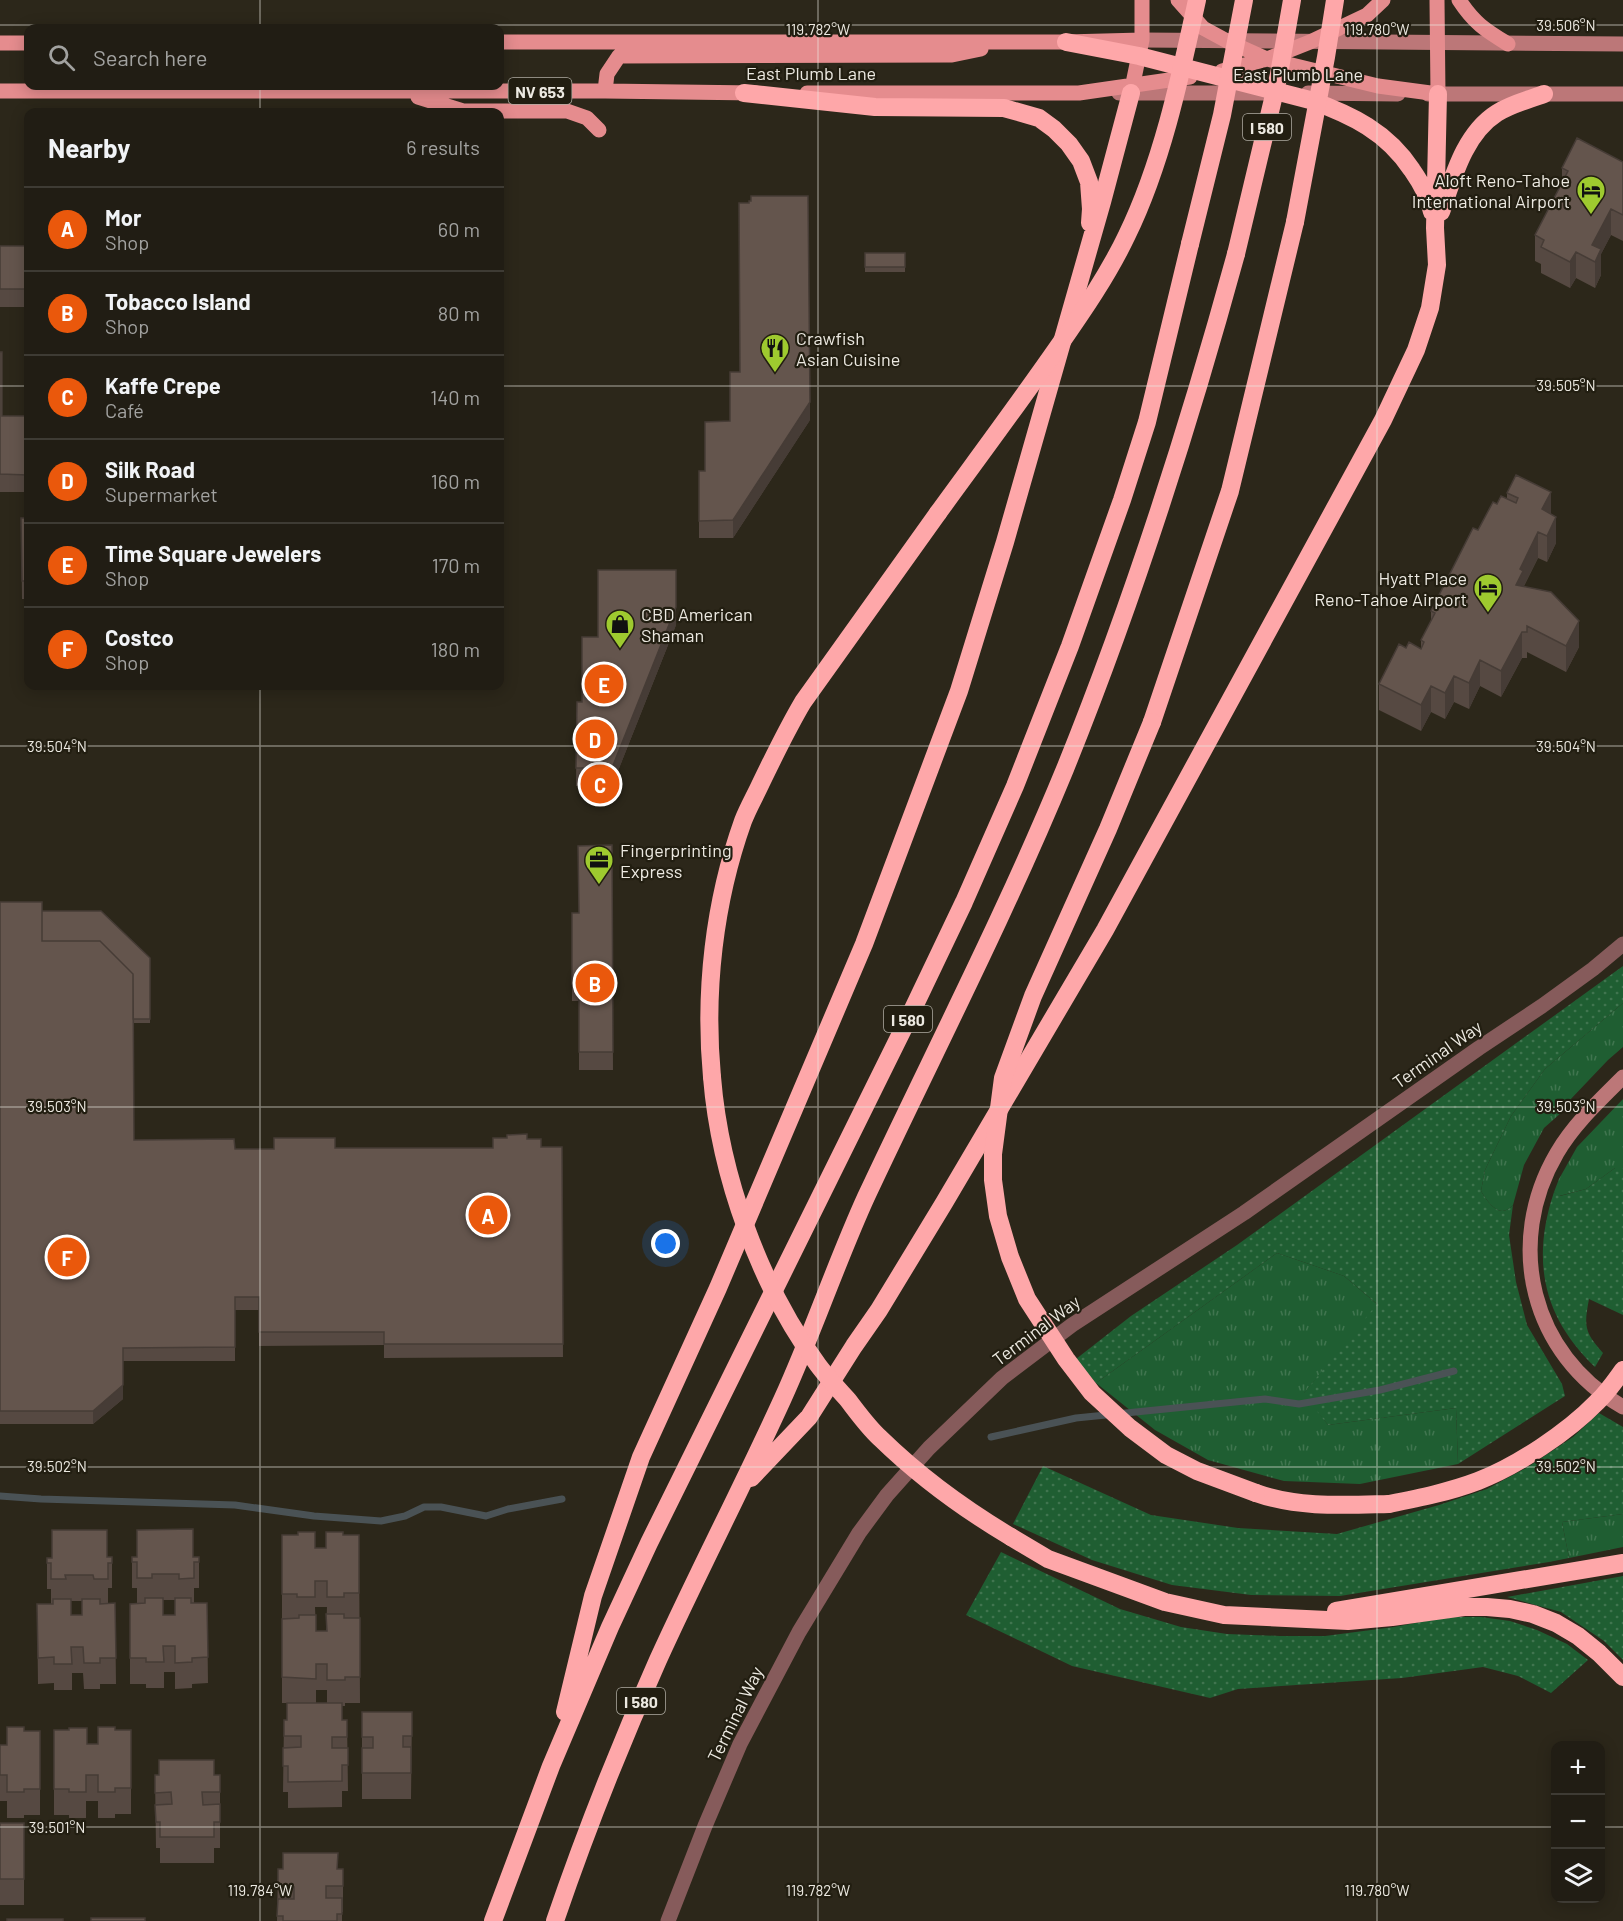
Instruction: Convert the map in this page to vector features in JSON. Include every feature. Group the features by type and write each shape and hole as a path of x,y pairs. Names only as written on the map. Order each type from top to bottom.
{"highway":[{"path":"1197,0 1174,103 1144,195 1128,234 1102,282 1047,363 802,702 785,731 744,819 722,897 711,969 709,1008 712,1077 721,1141 733,1188 754,1249 783,1309 818,1365 879,1437 942,1492 1048,1559 1166,1602 1224,1615 1348,1621 1464,1607 1487,1606 1510,1609 1533,1614 1556,1623 1578,1636 1623,1677"},
{"name":"I 580","path":"493,1921 551,1766 610,1627 649,1543 964,902 1015,786 1070,646 1126,489 1147,422 1222,115 1244,0"},
{"name":"I 580","path":"555,1921 578,1852 658,1661 786,1392 865,1200 986,948 1032,846 1116,638 1154,529 1206,363 1236,254 1276,86 1292,0"},
{"path":"1335,0 1295,222 1230,491 1152,722 1108,829 1033,996 1003,1078 993,1154 993,1180 998,1216 1010,1257 1027,1299 1065,1359 1092,1393 1130,1428 1166,1455 1197,1471 1266,1497 1326,1505 1389,1504 1434,1495 1479,1481 1517,1462 1564,1432 1597,1402 1623,1370"},
{"path":"1065,42 1141,48 1209,74 1310,100 1361,122 1388,140 1404,157 1430,200 1436,228"},
{"path":"551,1766 593,1596 641,1457 718,1288 864,944 959,691 1005,542 1132,89"},
{"path":"744,93 874,106 1004,108 1039,118 1069,144 1081,161 1089,182 1091,209 1086,257"},
{"path":"741,1488 809,1417 879,1310 944,1203 1106,930 1388,410 1416,350 1430,308 1437,265 1438,94"},
{"path":"1436,228 1455,172 1468,144 1481,126 1514,104 1544,94"},
{"path":"1293,1618 1623,1563"}],"main road":[{"path":"1142,0 1141,48 1132,89 1209,74 1267,59 1367,15 1383,0"},
{"path":"1178,0 1203,28 1267,59 1378,86 1438,94 1437,0"},
{"path":"1459,0 1468,14 1483,29 1508,44"},
{"name":"East Plumb Lane","path":"1141,48 1227,41 1623,44"},
{"name":"East Plumb Lane","path":"504,42 1065,42"},
{"path":"605,91 607,74 619,56 952,55 1016,42"},
{"path":"0,43 24,43"},
{"name":"East Plumb Lane","path":"0,91 1079,93 1132,89 1281,93 1623,94"},
{"path":"403,92 454,108"},
{"path":"504,111 567,111 587,118 599,130"},
{"path":"1623,1077 1578,1123 1557,1153 1539,1193 1529,1243 1537,1300 1555,1339 1583,1377 1597,1390 1623,1407"}],"street":[{"name":"Terminal Way","path":"668,1921 705,1826 740,1744 765,1693 859,1533 887,1495 929,1448 1002,1378 1072,1325 1244,1213 1542,1006 1623,944"}],"green space":[{"path":"1623,966 1623,1003 1545,1069 1511,1116 1485,1170 1481,1191 1491,1205 1499,1210 1504,1211 1513,1205 1509,1235 1516,1282 1527,1325 1562,1384 1565,1396 1458,1464 1456,1408 1328,1425 1303,1394 1377,1304 1344,1276 1277,1253 1096,1383 1076,1359 1131,1316 1237,1245"},
{"path":"1623,1003 1623,1047 1544,1128 1524,1165 1513,1205 1504,1211 1495,1208 1481,1191 1485,1170 1511,1116 1545,1069"},
{"path":"1623,1099 1623,1168 1615,1168 1586,1189 1559,1196 1554,1192 1577,1147"},
{"path":"1615,1168 1623,1168 1623,1315 1589,1299 1586,1316 1587,1328 1592,1340 1603,1353 1595,1367 1577,1348 1553,1308 1546,1287 1543,1241 1554,1192 1560,1196 1586,1189"},
{"path":"1277,1253 1344,1276 1378,1305 1304,1393 1328,1425 1456,1408 1458,1464 1360,1484 1284,1481 1208,1460 1155,1430 1096,1383"},
{"path":"1599,1413 1623,1427 1623,1514 1562,1522 1569,1558 1549,1562 1340,1596 1251,1595 1172,1585 1092,1560 1013,1524 1043,1466 1151,1515 1238,1528 1337,1534 1487,1489 1528,1467 1573,1437"},
{"path":"1623,1514 1623,1547 1569,1558 1562,1522"},
{"path":"1001,1552 1120,1609 1181,1627 1227,1634 1325,1636 1447,1617 1481,1617 1510,1621 1537,1630 1567,1644 1588,1660 1551,1693 1518,1676 1483,1667 1402,1678 1238,1689 1210,1698 1072,1666 966,1615"},
{"path":"1623,1576 1623,1660 1604,1641 1561,1612 1507,1597"}],"building":[{"name":"Aloft Reno-Tahoe International Airport","path":"1577,138 1623,162 1623,215 1611,209 1592,245 1601,249 1595,262 1576,252 1570,262 1541,247 1544,240 1535,235 1568,171 1562,168"},
{"name":"Crawfish Asian Cuisine","path":"751,196 808,196 810,402 733,520 699,521 699,471 705,471 705,422 730,421 730,372 740,372 739,203 749,203"},
{"path":"0,246 24,246 24,289 0,289"},
{"path":"865,253 905,253 905,267 865,267"},
{"path":"0,352 2,352 2,416 24,416 24,475 0,474"},
{"name":"Hyatt Place Reno-Tahoe Airport","path":"1516,475 1551,492 1542,509 1556,517 1547,536 1538,532 1520,569 1523,571 1516,585 1551,592 1579,621 1566,646 1527,626 1527,632 1522,632 1501,671 1480,660 1469,683 1454,676 1445,693 1431,686 1421,705 1379,684 1399,644 1406,648 1409,642 1421,649 1424,642 1421,640 1435,613 1431,611 1473,528 1478,530 1493,502 1497,504 1501,496 1516,503 1518,498 1507,493"},
{"path":"21,518 24,518 24,581 22,581"},
{"path":"598,570 676,570 676,607 612,768 576,768 577,702 582,702 582,637 598,637"},
{"path":"612,845 613,1052 579,1052 579,984 572,984 572,913 579,913 578,846"},
{"path":"0,902 42,902 42,941 100,941 133,974 134,1140 234,1139 235,1149 274,1149 274,1138 335,1138 335,1148 493,1148 493,1138 527,1134 527,1139 541,1139 541,1147 562,1147 563,1344 384,1344 384,1332 259,1332 259,1297 235,1297 235,1347 123,1348 123,1385 93,1411 0,1411"},
{"path":"42,911 101,911 150,958 150,1019 133,1019 133,974 100,941 42,941"},
{"path":"193,1529 193,1557 199,1557 199,1562 194,1562 194,1578 179,1579 179,1574 152,1574 152,1578 137,1578 137,1562 132,1562 132,1557 137,1557 137,1530"},
{"path":"52,1530 107,1530 107,1557 112,1557 112,1563 108,1563 108,1579 94,1579 93,1575 65,1575 66,1579 51,1579 51,1563 47,1563 47,1558 52,1558"},
{"path":"298,1532 315,1532 315,1548 326,1548 326,1532 359,1535 359,1593 344,1593 344,1597 327,1597 327,1581 315,1581 315,1597 282,1594 282,1535 298,1535"},
{"path":"145,1598 163,1598 163,1615 175,1615 175,1598 191,1598 191,1603 207,1603 208,1657 192,1658 192,1662 175,1663 175,1646 163,1646 164,1662 146,1662 146,1658 130,1658 130,1604 145,1603"},
{"path":"53,1599 71,1599 71,1615 82,1615 82,1599 100,1599 100,1604 115,1603 116,1658 100,1658 100,1663 84,1663 83,1647 71,1647 72,1664 54,1664 54,1657 38,1658 37,1604 53,1604"},
{"path":"326,1614 344,1614 344,1618 360,1618 360,1677 327,1680 327,1664 316,1664 316,1679 282,1677 282,1619 299,1618 299,1615 316,1615 316,1631 327,1631"},
{"path":"287,1703 342,1703 342,1720 347,1720 347,1737 332,1737 332,1748 348,1748 348,1765 342,1765 342,1781 288,1782 288,1766 283,1766 283,1748 301,1747 301,1736 284,1736"},
{"path":"362,1712 412,1712 412,1736 403,1736 403,1747 411,1747 411,1773 362,1773 362,1748 373,1748 373,1737 362,1737"},
{"path":"7,1727 24,1727 24,1731 40,1731 40,1789 7,1792 7,1775 0,1775 0,1745 7,1745"},
{"path":"98,1727 131,1730 131,1788 115,1788 115,1792 98,1792 98,1775 86,1775 86,1792 54,1789 54,1730 87,1728 87,1744 98,1744"},
{"path":"159,1760 214,1760 214,1775 220,1775 220,1792 202,1792 203,1805 220,1804 220,1822 214,1822 214,1837 160,1837 160,1822 156,1822 155,1805 172,1804 171,1792 155,1793 155,1775 159,1775"},
{"path":"0,1823 24,1823 24,1879 0,1879"},
{"path":"283,1853 338,1853 337,1869 343,1869 343,1886 326,1886 326,1898 342,1898 342,1914 337,1914 337,1921 283,1921 283,1916 277,1916 278,1899 294,1899 294,1887 278,1886 278,1869 283,1869"},
{"path":"91,1918 145,1918 145,1921 91,1921"},
{"path":"7,1919 63,1919 63,1921 7,1921"}],"waterway":[{"path":"991,1437 1076,1418 1265,1399 1299,1404 1380,1390 1454,1371"},
{"path":"0,1496 235,1505 314,1516 381,1521 405,1516 424,1507 441,1507 486,1516 508,1509 562,1499"}],"place":[{"name":"Aloft Reno-Tahoe International Airport","path":"1591,216"},
{"name":"Crawfish Asian Cuisine","path":"775,374"},
{"name":"Hyatt Place Reno-Tahoe Airport","path":"1488,614"},
{"name":"CBD American Shaman","path":"620,650"},
{"name":"Time Square Jewelers","path":"604,684"},
{"name":"Silk Road","path":"595,739"},
{"name":"Kaffe Crepe","path":"600,784"},
{"name":"Fingerprinting Express","path":"599,886"},
{"name":"Tobacco Island","path":"595,983"},
{"name":"Mor","path":"488,1215"},
{"name":"Costco","path":"67,1257"}]}
